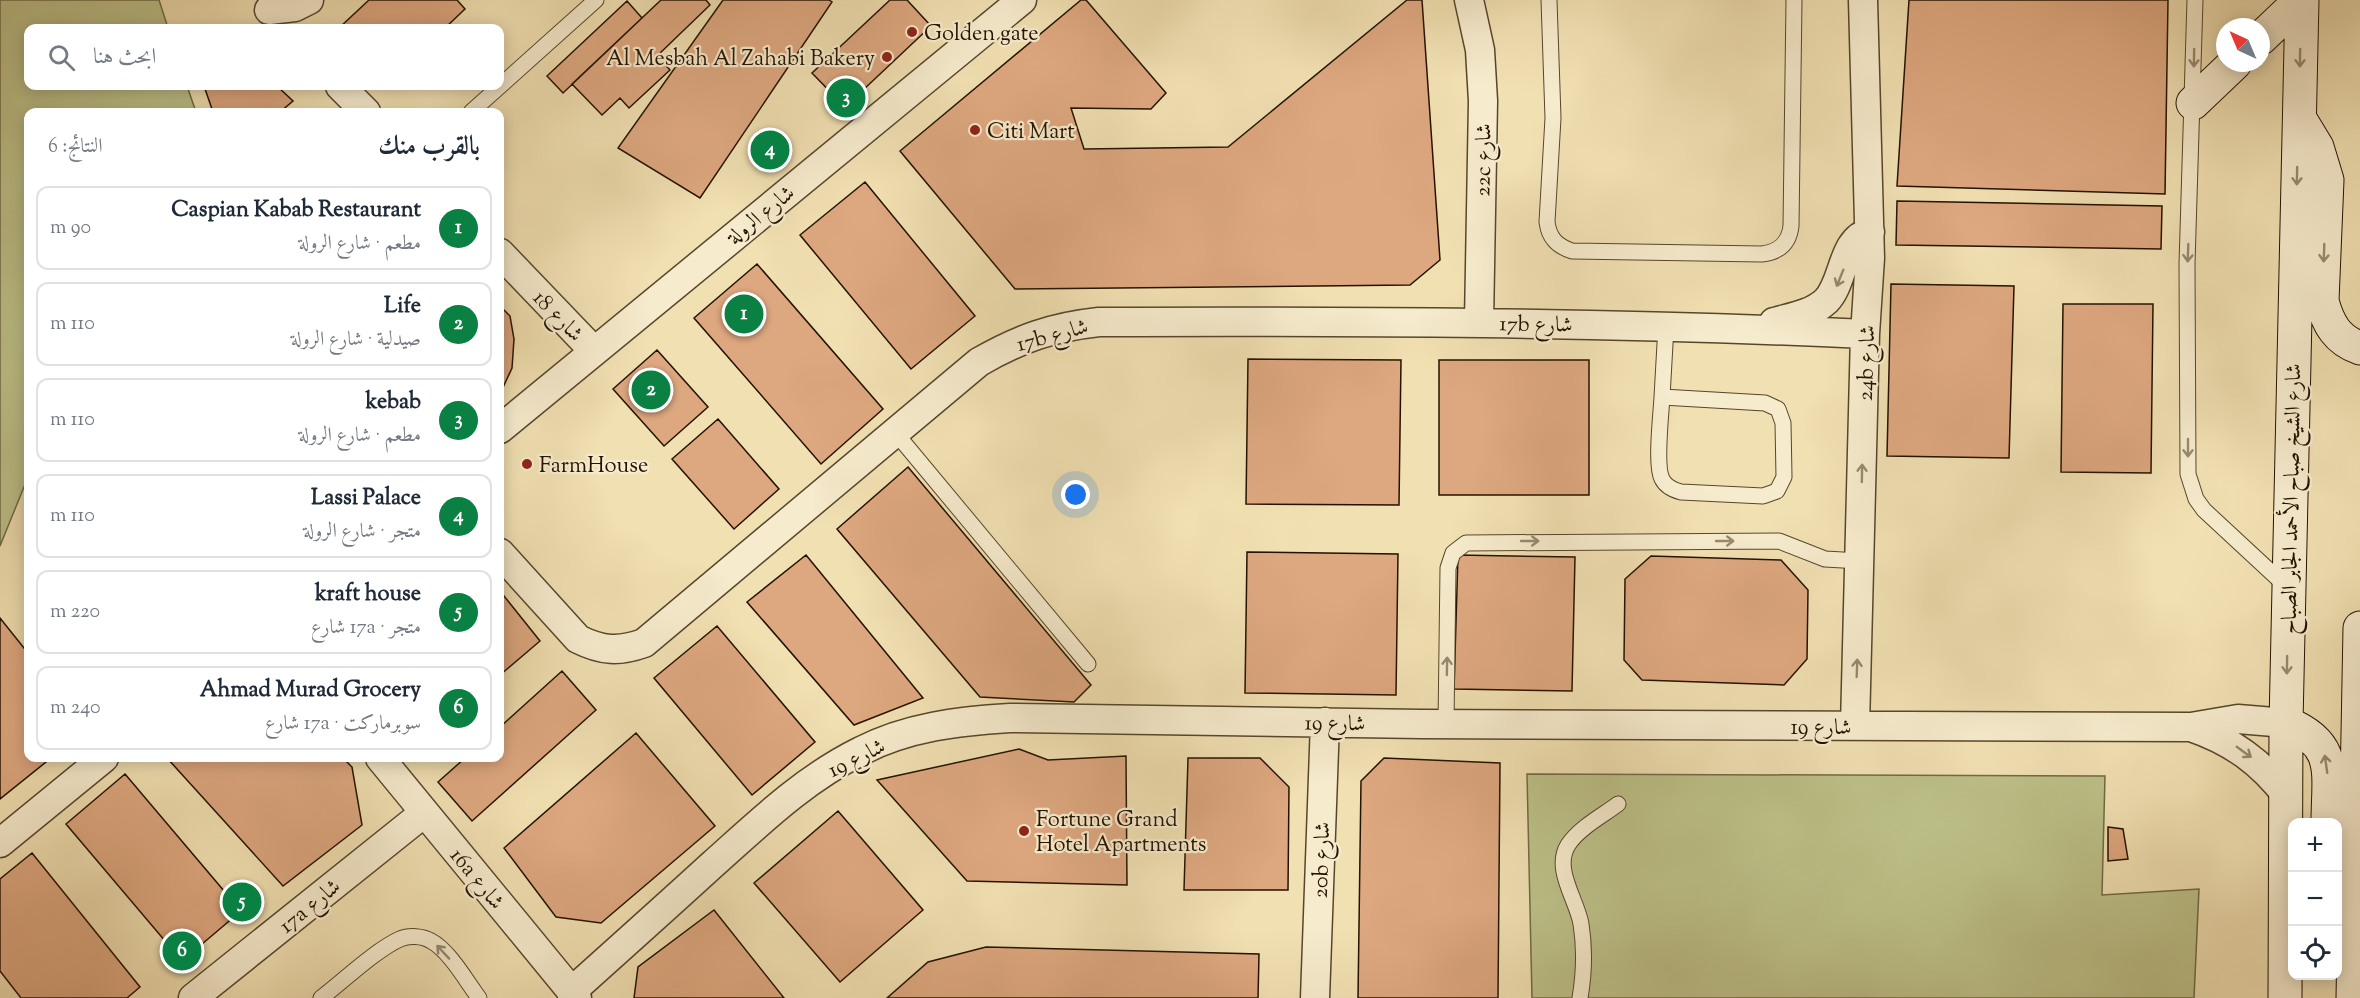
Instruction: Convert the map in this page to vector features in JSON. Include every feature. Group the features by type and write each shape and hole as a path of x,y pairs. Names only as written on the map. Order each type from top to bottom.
{"main road":[{"path":"2270,29 2301,0"},
{"name":"شارع الشيخ صباح الأحمد الجابر الصباح","path":"2285,998 2286,723 2301,0"},
{"path":"2193,103 2226,72"},
{"path":"2299,118 2317,147 2327,180 2322,301 2327,318 2336,334 2360,348"},
{"path":"2353,998 2360,628"},
{"path":"2286,723 2308,733 2324,751 2328,762 2328,818"},
{"path":"2342,901 2353,922"}],"street":[{"path":"271,13 295,7 309,0"},
{"name":"22c شارع","path":"1469,0 1480,50 1483,101 1479,322"},
{"name":"24b شارع","path":"1855,726 1865,334 1870,232 1863,0"},
{"name":"شارع الرولة","path":"504,426 1016,2"},
{"path":"344,90 362,108"},
{"name":"17b شارع","path":"1751,328 1804,314 1825,302 1839,283 1852,243 1863,234 1870,232"},
{"name":"شارع 18","path":"504,257 593,350"},
{"name":"17b شارع","path":"504,557 578,639 594,647 610,650 628,649 644,643 979,362 1006,346 1036,334 1067,326 1099,322 1479,322 1751,328 1865,334"},
{"name":"شارع 19","path":"574,995 778,806 818,775 862,750 910,732 960,721 1010,718 1446,724 2191,727 2238,719 2286,723"},
{"name":"20b شارع","path":"1315,998 1325,722"},
{"name":"شارع 19","path":"2191,727 2225,740 2255,760 2287,796"},
{"path":"0,843 99,762"},
{"name":"16a شارع","path":"383,762 574,995"},
{"name":"17a شارع","path":"193,998 424,813"}],"lane":[{"path":"504,82 596,0"},
{"path":"1549,0 1553,118 1547,222 1552,238 1557,244 1572,251 1762,254 1779,249 1790,235 1794,0"},
{"path":"2195,0 2187,264 2188,474 2196,499 2204,510 2289,588"},
{"path":"475,108 496,90"},
{"path":"1662,397 1764,403 1778,409 1783,423 1784,477 1777,491 1763,496 1701,493 1672,490 1665,485 1659,469 1662,397 1666,326"},
{"path":"894,431 1088,664"},
{"path":"1446,724 1448,568 1453,553 1466,543 1779,541 1817,557 1860,561"},
{"path":"1580,998 1583,967 1582,936 1577,905 1563,871 1564,854 1567,846 1578,834 1618,804"},
{"path":"321,998 388,946 402,938 417,936 431,940 443,950 479,998"}],"green space":[{"path":"0,0 159,0 167,24 24,24 24,90 188,90 195,108 24,108 24,487 0,546"},
{"path":"1527,774 2105,776 2102,895 2199,889 2194,998 1532,998"}],"building":[{"path":"369,0 457,0 465,9 449,24 343,24"},
{"path":"661,0 706,0 710,5 657,56 670,70 629,108 620,98 602,115 572,84"},
{"path":"723,0 829,0 832,2 700,198 618,148"},
{"path":"890,0 907,0 931,26 845,107 812,73"},
{"path":"1081,0 1086,0 1166,93 1151,109 1071,108 1084,149 1228,147 1407,0 1422,0 1440,260 1410,285 1015,289 900,151"},
{"path":"1909,0 2168,0 2165,194 1897,186"},
{"path":"627,1 642,18 563,93 547,76"},
{"path":"205,90 281,90 293,101 285,108 212,108"},
{"path":"865,182 975,316 911,369 800,235"},
{"path":"1897,201 2162,206 2161,249 1896,245"},
{"path":"757,264 883,409 821,464 694,318"},
{"path":"1891,284 2014,286 2009,458 1887,456"},
{"path":"2063,304 2153,304 2151,473 2061,472"},
{"path":"504,310 510,316 514,339 512,368 504,385"},
{"path":"657,350 708,407 664,446 613,389"},
{"path":"1248,359 1401,360 1399,505 1246,504"},
{"path":"1439,360 1589,360 1589,495 1439,495"},
{"path":"718,419 779,489 734,529 672,459"},
{"path":"908,467 1091,685 1074,702 980,697 837,529"},
{"path":"1247,552 1398,554 1396,695 1245,693"},
{"path":"806,555 923,698 854,725 747,602"},
{"path":"1458,555 1575,557 1572,691 1454,689"},
{"path":"1651,556 1781,560 1808,590 1807,659 1784,685 1642,680 1624,660 1625,579"},
{"path":"504,596 540,641 504,672"},
{"path":"0,618 24,648 24,762 46,762 0,799"},
{"path":"717,626 815,742 752,795 654,678"},
{"path":"562,671 596,710 472,821 438,782 460,762 504,762 504,723"},
{"path":"636,733 715,826 601,923 556,917 504,848"},
{"name":"Fortune Grand Hotel Apartments","path":"1019,749 1048,760 1126,756 1127,885 967,881 877,780"},
{"path":"1188,758 1260,758 1289,787 1288,890 1184,890"},
{"path":"1384,758 1500,763 1498,998 1358,998 1361,781"},
{"path":"171,762 347,762 352,767 362,825 283,886"},
{"path":"125,774 241,911 182,961 66,824"},
{"path":"838,811 923,910 840,982 754,883"},
{"path":"2108,827 2123,829 2128,859 2108,861"},
{"path":"32,853 140,987 127,998 21,998 0,971 0,879"},
{"path":"714,910 784,998 634,998 638,967"},
{"path":"986,947 1259,954 1258,998 887,998 928,962"}],"place":[{"name":"Golden gate","path":"912,32"},
{"name":"Al Mesbah Al Zahabi Bakery","path":"887,57"},
{"name":"kebab","path":"846,98"},
{"name":"Citi Mart","path":"975,130"},
{"name":"Lassi Palace","path":"770,150"},
{"name":"Caspian Kabab Restaurant","path":"744,314"},
{"name":"Life","path":"651,390"},
{"name":"FarmHouse","path":"527,464"},
{"name":"Fortune Grand Hotel Apartments","path":"1024,831"},
{"name":"kraft house","path":"242,902"},
{"name":"Ahmad Murad Grocery","path":"182,951"}]}
